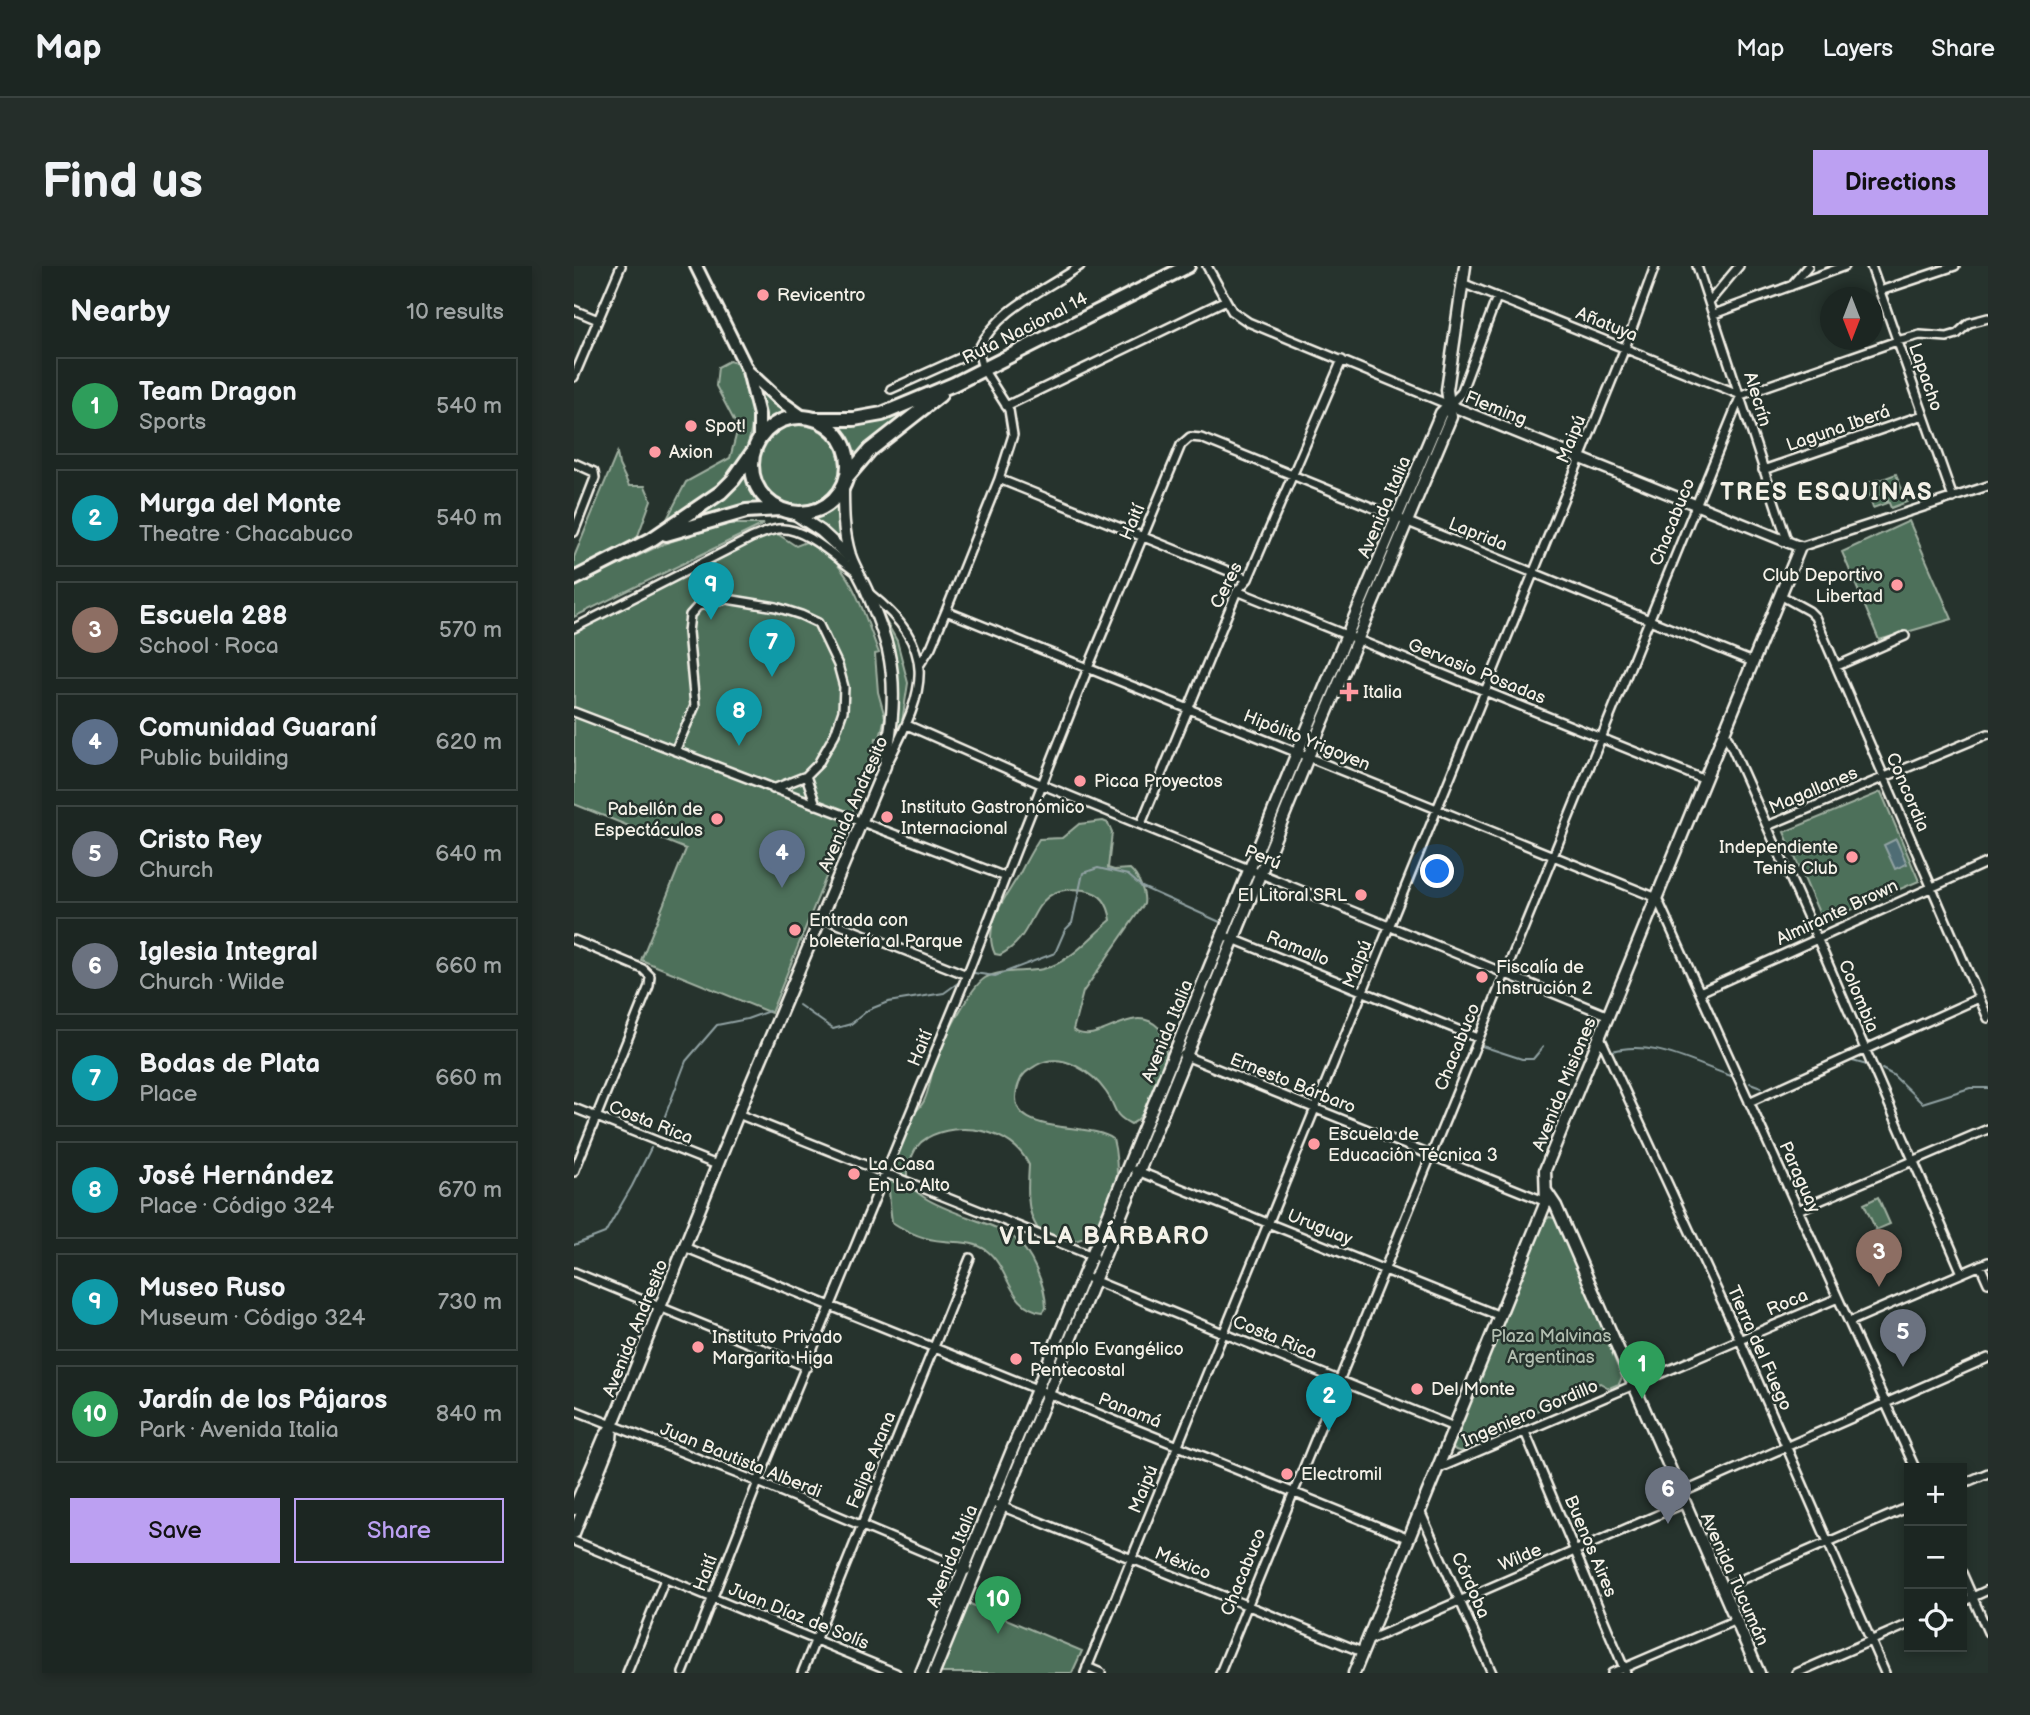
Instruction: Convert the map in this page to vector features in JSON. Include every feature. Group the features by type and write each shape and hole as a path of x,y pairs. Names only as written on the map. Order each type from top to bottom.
{"highway":[{"name":"Ruta Nacional 14","path":"808,418 854,419 882,414 954,384 1188,266"},
{"name":"Ruta Nacional 14","path":"844,483 870,450 954,384"},
{"path":"574,579 652,538 721,492 733,480 757,445 778,423 808,418 827,426 838,436 845,449 848,464 844,483 834,499 821,508 807,512 746,511 652,538"},
{"path":"757,445 752,464 759,491 768,501 786,511"}],"main road":[{"path":"696,266 748,372 759,415 757,445"},
{"name":"Avenida Italia","path":"921,1673 1128,1167 1234,939 1308,757 1441,413 1449,405 1447,390 1465,266"},
{"path":"748,372 778,400 808,418"},
{"path":"844,483 843,523 851,559 867,592 888,648 892,671 893,718 885,766"},
{"path":"786,511 821,531 851,559"},
{"name":"Avenida Misiones","path":"1546,1191 1545,1170 1800,547"},
{"name":"Avenida Italia","path":"934,1673 1138,1172 1223,935 1297,753 1352,638"},
{"name":"Avenida Andresito","path":"574,1509 604,1438 612,1426 738,1114 885,766"},
{"name":"Avenida Tucumán","path":"1546,1191 1759,1673"},
{"path":"1354,1673 1500,1316 1551,1204"},
{"name":"Avenida Andresito","path":"574,1533 611,1440 612,1426"}],"street":[{"path":"574,377 621,266"},
{"path":"891,389 978,350 996,323 1015,307 1080,266"},
{"name":"Fleming","path":"1207,266 1231,311 1248,322 1800,547"},
{"name":"Maipú","path":"1086,1670 1625,348 1655,266"},
{"name":"Alecrín","path":"1697,266 1788,542"},
{"path":"1709,302 1739,266"},
{"path":"1791,287 1808,266"},
{"path":"1714,314 1845,266"},
{"name":"Lapacho","path":"1871,266 1879,287"},
{"path":"1883,290 1955,266"},
{"name":"Añatuya","path":"1462,283 1741,395"},
{"name":"Avenida Italia","path":"1449,405 1461,393 1497,296"},
{"path":"1006,406 1224,300"},
{"name":"Lapacho","path":"1883,300 1952,498"},
{"path":"574,310 598,320"},
{"path":"1741,395 1897,341 1920,335 1947,337 1957,334 1969,323 1988,318"},
{"name":"Avenida Andresito","path":"885,766 907,725 921,679 920,664 931,647 946,611 999,479 1013,435 1013,424 1006,406 983,369 978,350"},
{"name":"Ceres","path":"1141,824 1237,592 1248,579 1342,360"},
{"name":"Chacabuco","path":"1220,1673 1741,395"},
{"name":"Laguna Iberá","path":"1763,470 1923,415"},
{"name":"Laprida","path":"1190,438 1201,438 1753,662"},
{"name":"Haití","path":"683,1673 758,1482 967,975 1088,668 1181,445 1190,438"},
{"path":"574,463 594,472 595,478 574,532"},
{"path":"999,479 1248,579"},
{"path":"1800,547 1988,486"},
{"path":"574,628 751,538 778,529 792,530 811,538 859,575"},
{"path":"867,592 890,610 906,632 920,664"},
{"name":"Gervasio Posadas","path":"1237,592 1705,780"},
{"name":"Concordia","path":"1780,596 1815,617 1988,1018"},
{"path":"675,751 695,706 688,636 690,615 698,606 727,599 748,601 801,615 818,623 838,665 844,687 843,711 835,734 818,764 806,776 773,789"},
{"name":"Hipólito Yrigoyen","path":"946,611 1657,898"},
{"path":"1837,666 1905,636"},
{"path":"574,712 1006,877"},
{"name":"Perú","path":"907,725 1043,785 1609,1016"},
{"name":"Colombia","path":"1725,732 1962,1273"},
{"name":"Magallanes","path":"1767,827 1988,733"},
{"path":"806,776 817,806"},
{"name":"Almirante Brown","path":"1700,992 1988,862"},
{"name":"Paraguay","path":"1657,898 1912,1463"},
{"path":"820,917 967,975"},
{"name":"Ramallo","path":"1223,935 1478,1038"},
{"path":"574,940 643,969 650,976 649,986 574,1172"},
{"path":"1749,1102 1979,998"},
{"name":"Tierra del Fuego","path":"1600,1037 1740,1340 1885,1673"},
{"name":"Ernesto Bárbaro","path":"1180,1054 1551,1204"},
{"name":"Costa Rica","path":"574,1108 717,1165"},
{"path":"738,1114 1102,1261"},
{"path":"1798,1210 1988,1129"},
{"name":"Uruguay","path":"1128,1167 1500,1316"},
{"name":"Panamá","path":"684,1247 1409,1539"},
{"name":"Felipe Arana","path":"802,1673 970,1258"},
{"path":"1849,1322 1984,1264 1988,1283"},
{"path":"574,1272 807,1367"},
{"name":"Costa Rica","path":"1083,1276 1454,1427"},
{"name":"Roca","path":"1634,1385 1838,1297"},
{"name":"Wilde","path":"1367,1641 1576,1550 1786,1447 1988,1358"},
{"name":"Ingeniero Gordillo","path":"1437,1469 1634,1385"},
{"name":"Juan Bautista Alberdi","path":"574,1410 758,1482 974,1573"},
{"name":"Buenos Aires","path":"1525,1433 1625,1670"},
{"path":"1967,1483 1988,1473"},
{"name":"México","path":"991,1502 1362,1652"},
{"path":"1722,1588 1904,1509"},
{"name":"Córdoba","path":"1420,1511 1492,1673"},
{"name":"Juan Díaz de Solís","path":"574,1541 896,1673"},
{"path":"627,1673 665,1578"},
{"path":"1967,1584 1988,1632"},
{"path":"1967,1600 1988,1590"},
{"path":"1612,1673 1625,1670 1736,1620"},
{"path":"1797,1673 1904,1626"},
{"path":"1086,1670 1101,1673"}],"green space":[{"path":"729,361 736,363 750,397 752,414 747,446 740,462 729,476 711,493 672,521 667,519 686,482 730,458 738,428 716,386 718,367"},
{"path":"755,383 793,415 774,419 761,432"},
{"path":"920,403 876,436 850,467 844,442 827,423"},
{"path":"791,425 807,425 822,432 833,443 840,458 837,482 828,495 807,507 791,507 776,500 765,489 758,474 758,458 765,443 776,432"},
{"path":"617,453 619,465 629,486 645,486 651,500 636,541 574,573 574,557"},
{"path":"748,465 753,486 769,508 679,526"},
{"path":"1896,474 1907,502 1891,508 1880,480"},
{"path":"1879,479 1887,503 1873,508 1865,484"},
{"path":"838,499 839,531 843,543 804,518 824,512"},
{"name":"Club Deportivo Libertad","path":"1909,521 1952,619 1879,640 1842,552"},
{"path":"726,524 764,524 574,617 574,586 663,544"},
{"path":"773,531 796,546 806,542 826,554 851,584 879,653 875,654 878,692 885,717 880,738 876,738 871,766 771,1013 641,960 686,849 574,804 574,630"},
{"path":"883,616 897,641 908,683 899,742 896,739 897,692 894,662"},
{"name":"Independiente Tenis Club","path":"1881,792 1919,881 1823,922 1784,832"},
{"path":"1103,821 1108,823 1112,832 1108,868 1130,869 1141,885 1144,904 1083,992 1073,1030 1083,1034 1094,1033 1127,1021 1149,1021 1159,1028 1162,1035 1166,1052 1164,1068 1148,1106 1131,1124 1117,1113 1106,1092 1093,1077 1076,1066 1056,1060 1037,1065 1026,1072 1019,1083 1016,1101 1021,1113 1033,1120 1101,1133 1113,1139 1117,1195 1114,1216 1095,1234 1069,1242 1051,1243 1032,1217 1028,1198 1029,1165 1011,1143 984,1131 954,1130 927,1138 916,1149 909,1163 907,1177 915,1190 928,1200 1001,1230 1020,1243 1040,1280 1046,1308 1043,1312 1031,1309 1023,1303 994,1258 981,1247 923,1237 892,1222 889,1169 897,1132 924,1101 944,1041 964,1004 979,984 985,978 998,973 1053,966 1071,955 1111,920 1106,904 1100,896 1090,891 1065,890 1052,894 1043,902 1013,946 1000,955 995,954 992,943 991,932 997,911 1039,839 1062,838 1079,824"},
{"path":"1878,1197 1890,1224 1876,1230 1864,1204"},
{"name":"Plaza Malvinas Argentinas","path":"1549,1217 1558,1219 1622,1377 1619,1384 1609,1388 1600,1383 1484,1434 1482,1442 1470,1448 1455,1450 1452,1447 1544,1222"},
{"path":"968,1603 1082,1651 1072,1673 939,1673"}],"water":[{"path":"1896,839 1907,864 1895,869 1884,845"}],"waterway":[{"path":"974,973 995,976 1055,953 1065,930 1072,923 1083,873 1098,868 1128,875 1142,887 1220,922"},
{"path":"1316,976 1351,993"},
{"path":"799,1005 833,1029 851,1024 868,1010 888,1002 944,993 962,980"},
{"path":"1369,999 1469,1040"},
{"path":"660,1129 686,1061 717,1025 769,1011"},
{"path":"1482,1046 1522,1059 1533,1059 1543,1047"},
{"path":"1609,1052 1625,1048 1656,1050 1731,1076"},
{"path":"1849,1060 1867,1065"},
{"path":"1882,1069 1893,1075 1922,1103 1970,1088 1988,1088"},
{"path":"1750,1083 1761,1087"},
{"path":"574,1245 605,1233 651,1148"}],"place":[{"name":"Revicentro","path":"763,295"},
{"name":"Spot!","path":"691,426"},
{"name":"Axion","path":"655,452"},
{"name":"Club Deportivo Libertad","path":"1897,585"},
{"name":"Museo Ruso","path":"711,620"},
{"name":"Bodas de Plata","path":"772,677"},
{"name":"Italia","path":"1349,692"},
{"name":"José Hernández","path":"739,746"},
{"name":"Picca Proyectos","path":"1080,781"},
{"name":"Instituto Gastronómico Internacional","path":"887,817"},
{"name":"Pabellón de Espectáculos","path":"717,819"},
{"name":"Independiente Tenis Club","path":"1852,857"},
{"name":"Comunidad Guaraní","path":"782,888"},
{"name":"El Litoral SRL","path":"1361,895"},
{"name":"Entrada con boletería al Parque","path":"795,930"},
{"name":"Fiscalía de Instrución 2","path":"1482,977"},
{"name":"Escuela de Educación Técnica 3","path":"1314,1144"},
{"name":"La Casa En Lo Alto","path":"854,1174"},
{"name":"Escuela 288","path":"1879,1287"},
{"name":"Instituto Privado Margarita Higa","path":"698,1347"},
{"name":"Templo Evangélico Pentecostal","path":"1016,1359"},
{"name":"Cristo Rey","path":"1903,1367"},
{"name":"Del Monte","path":"1417,1389"},
{"name":"Team Dragon","path":"1642,1399"},
{"name":"Murga del Monte","path":"1329,1431"},
{"name":"Electromil","path":"1287,1474"},
{"name":"Iglesia Integral","path":"1668,1524"},
{"name":"Jardín de los Pájaros","path":"998,1634"}],"district":[{"name":"TRES ESQUINAS","path":"1827,492"},
{"name":"VILLA BÁRBARO","path":"1105,1236"}]}
